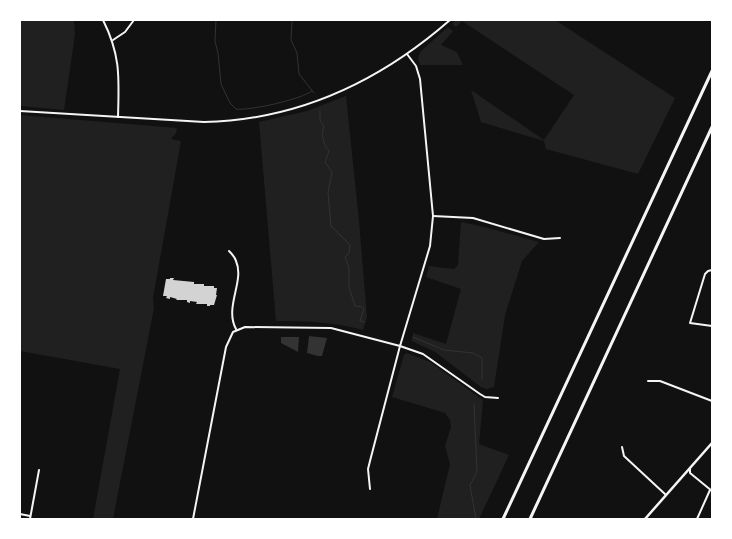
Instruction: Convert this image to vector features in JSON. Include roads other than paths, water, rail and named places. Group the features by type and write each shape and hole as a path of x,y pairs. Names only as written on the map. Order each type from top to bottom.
{"highway":[{"path":"503,519 712,71"},
{"path":"530,519 712,127"}],"main road":[{"path":"645,519 712,443"}],"street":[{"path":"103,20 113,40 118,77 118,117"},
{"path":"113,40 125,32 134,20"},
{"path":"20,111 214,122 251,118 284,111 326,98 355,85 407,54 450,20"},
{"path":"370,489 368,470 370,461 400,346 430,246 433,216 420,79 416,66 407,54"},
{"path":"433,216 474,218 544,239 560,238"},
{"path":"230,250 237,262 232,319 236,329"},
{"path":"712,270 705,274 690,323 712,326"},
{"path":"192,519 226,347 230,335 236,329 245,327 331,328 400,346 423,354 480,394 486,397 498,398"},
{"path":"648,380 660,381 712,401"},
{"path":"622,447 624,456 666,495"},
{"path":"690,468 690,473 711,491 697,519"},
{"path":"20,514 30,518 39,470"}],"waterway":[{"path":"216,20 215,41 221,84 230,103 236,109 276,104 312,91"},
{"path":"292,20 291,40 297,53 299,74 314,93"},
{"path":"320,110 320,121 324,126 323,139 329,151 325,162 332,172 328,192 331,226 350,245 349,253 345,257 349,268 349,287 355,306 363,307 364,309 360,321 364,322"},
{"path":"413,337 444,350 473,353 482,358 482,379"},
{"path":"474,404 477,472 470,485 476,519"}]}
